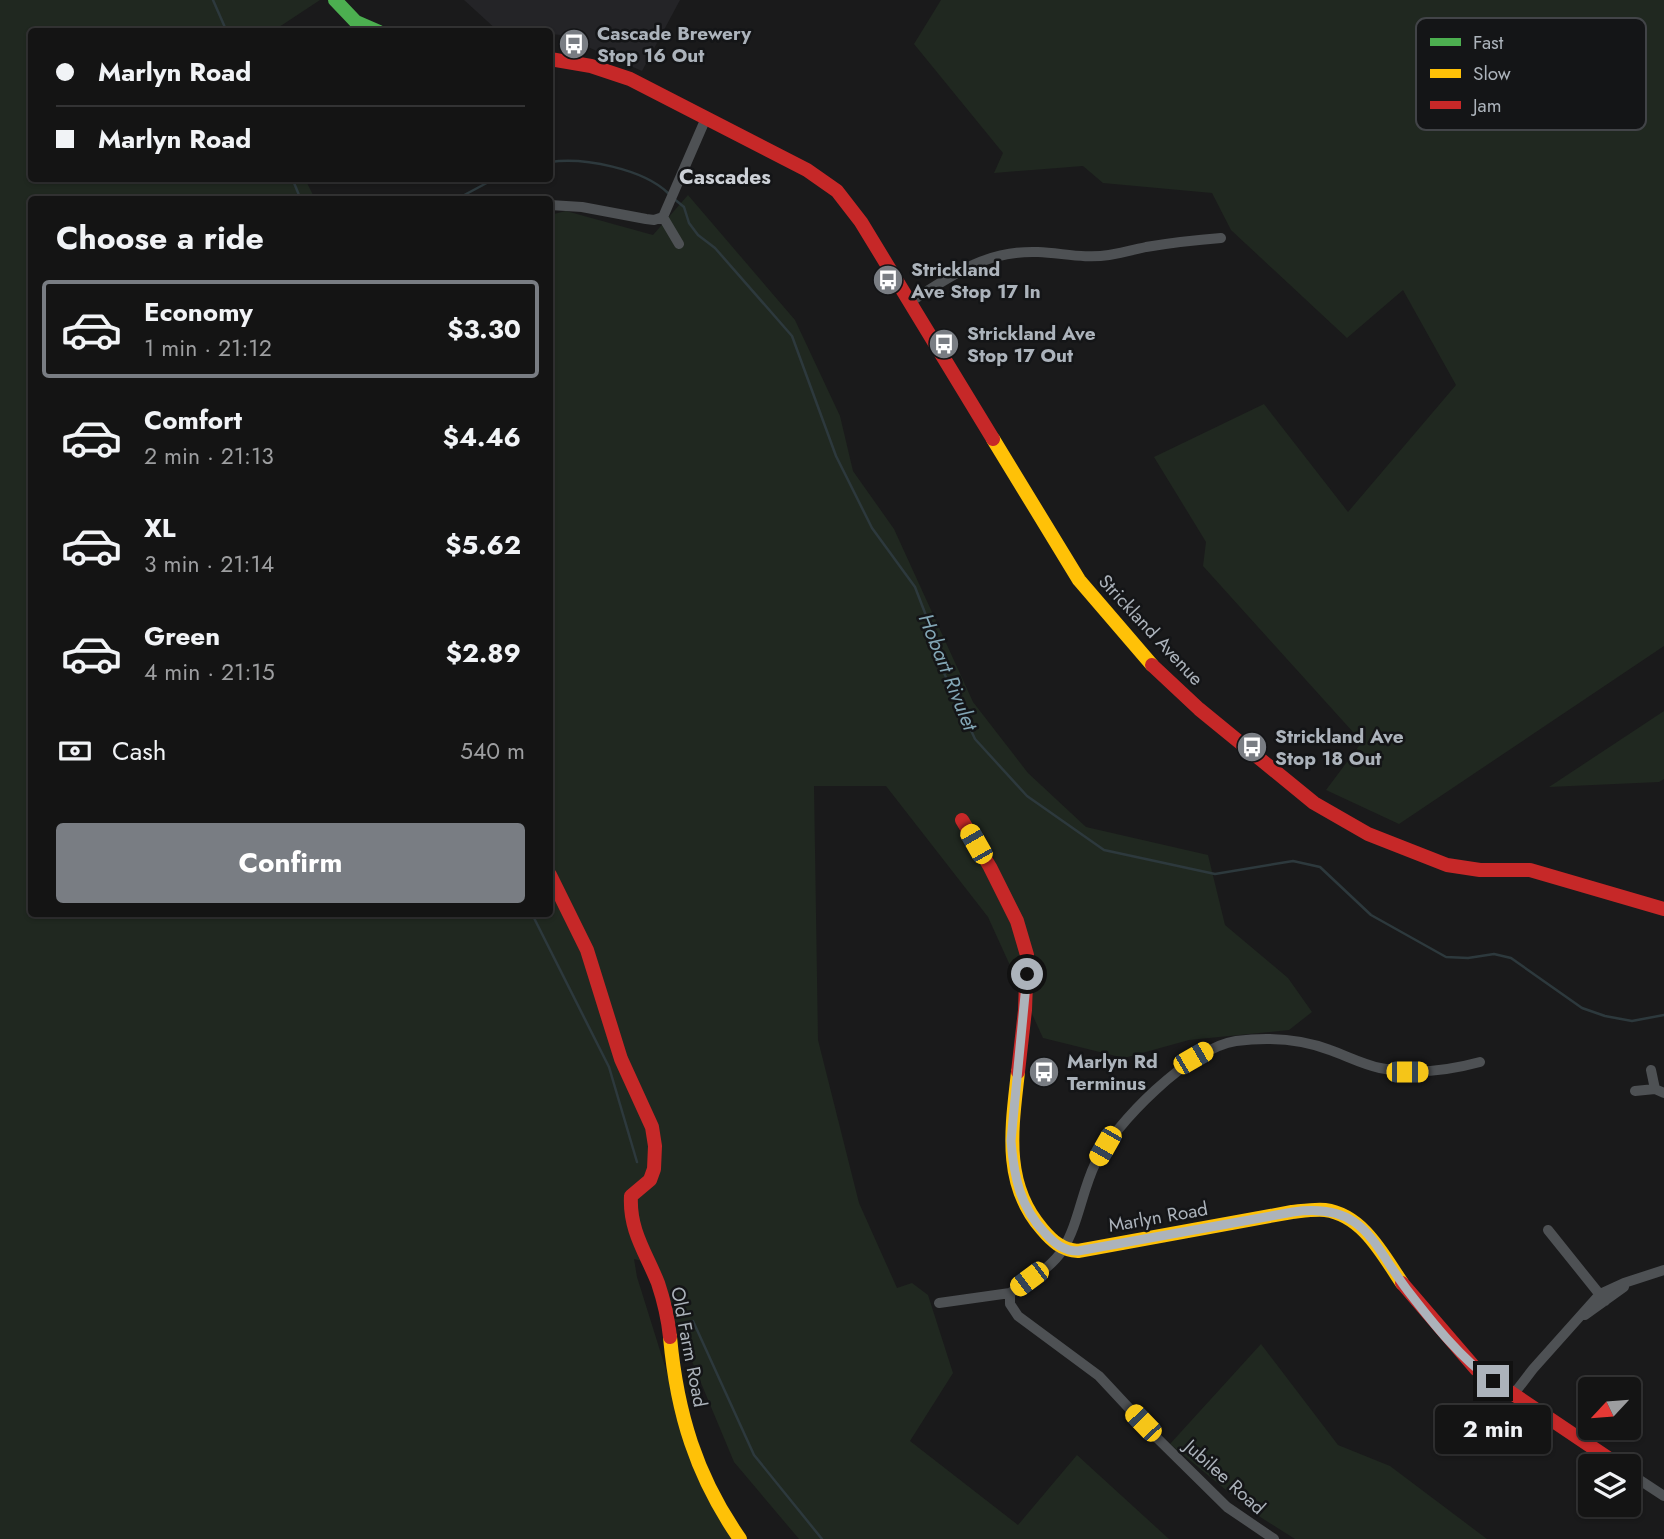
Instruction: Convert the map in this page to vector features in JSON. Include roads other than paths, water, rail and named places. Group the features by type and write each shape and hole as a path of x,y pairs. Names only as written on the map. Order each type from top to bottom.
{"street":[{"path":"335,0 356,22 370,28"},
{"name":"Strickland Avenue","path":"553,59 617,74 807,170 837,191 861,222 1089,594 1165,679 1304,796 1368,834 1447,864 1480,870 1530,870 1664,909"},
{"path":"553,205 582,207 654,220 663,216 706,118"},
{"path":"663,216 679,244"},
{"path":"910,302 972,265 1006,254 1040,252 1094,256 1221,238"},
{"path":"962,820 990,867 1024,939 1027,983 1011,1141 1013,1162 1017,1186 1027,1211 1063,1249"},
{"name":"Old Farm Road","path":"553,881 587,950 621,1059 652,1127 654,1169 650,1180 631,1196 632,1230 657,1282 664,1305 680,1410 723,1516 740,1539"},
{"path":"939,1303 1010,1293 1048,1265 1063,1249 1087,1183 1105,1146 1182,1066 1206,1051 1233,1041 1265,1039 1316,1045 1365,1064 1407,1072 1441,1071 1480,1062"},
{"path":"1634,1091 1659,1091 1651,1070"},
{"name":"Marlyn Road","path":"1063,1249 1078,1251 1309,1210 1335,1213 1354,1222 1375,1242 1407,1290 1469,1362 1602,1454"},
{"path":"1548,1230 1602,1297"},
{"path":"1513,1395 1533,1369 1602,1297 1636,1279 1664,1270"},
{"name":"Jubilee Road","path":"1010,1293 1010,1304 1018,1316 1099,1376 1227,1507 1274,1539"},
{"path":"1641,1481 1664,1496"}],"waterway":[{"name":"Hobart Rivulet","path":"213,0 225,28"},
{"name":"Hobart Rivulet","path":"553,162 596,163 629,171 644,177 668,193"},
{"name":"Hobart Rivulet","path":"294,182 299,196"},
{"name":"Hobart Rivulet","path":"462,196 489,182"},
{"name":"Hobart Rivulet","path":"673,198 684,207 689,223 698,235 715,248 792,336 836,456 872,528 915,587 944,673 975,739 1027,796 1104,850 1215,874 1293,861 1320,867 1371,915 1446,957 1468,958 1494,954 1511,958 1582,1008 1605,1016 1632,1021 1664,1015"},
{"path":"534,917 609,1067 637,1162"},
{"path":"693,1321 754,1455 822,1539"}],"place":[{"name":"Cascade Brewery Stop 16 Out","path":"574,44"},
{"name":"Strickland Ave Stop 17 In","path":"888,280"},
{"name":"Strickland Ave Stop 17 Out","path":"944,344"},
{"name":"Strickland Ave Stop 18 Out","path":"1252,747"},
{"name":"Marlyn Rd Terminus","path":"1044,1072"}],"district":[{"name":"Cascades","path":"725,177"}]}
